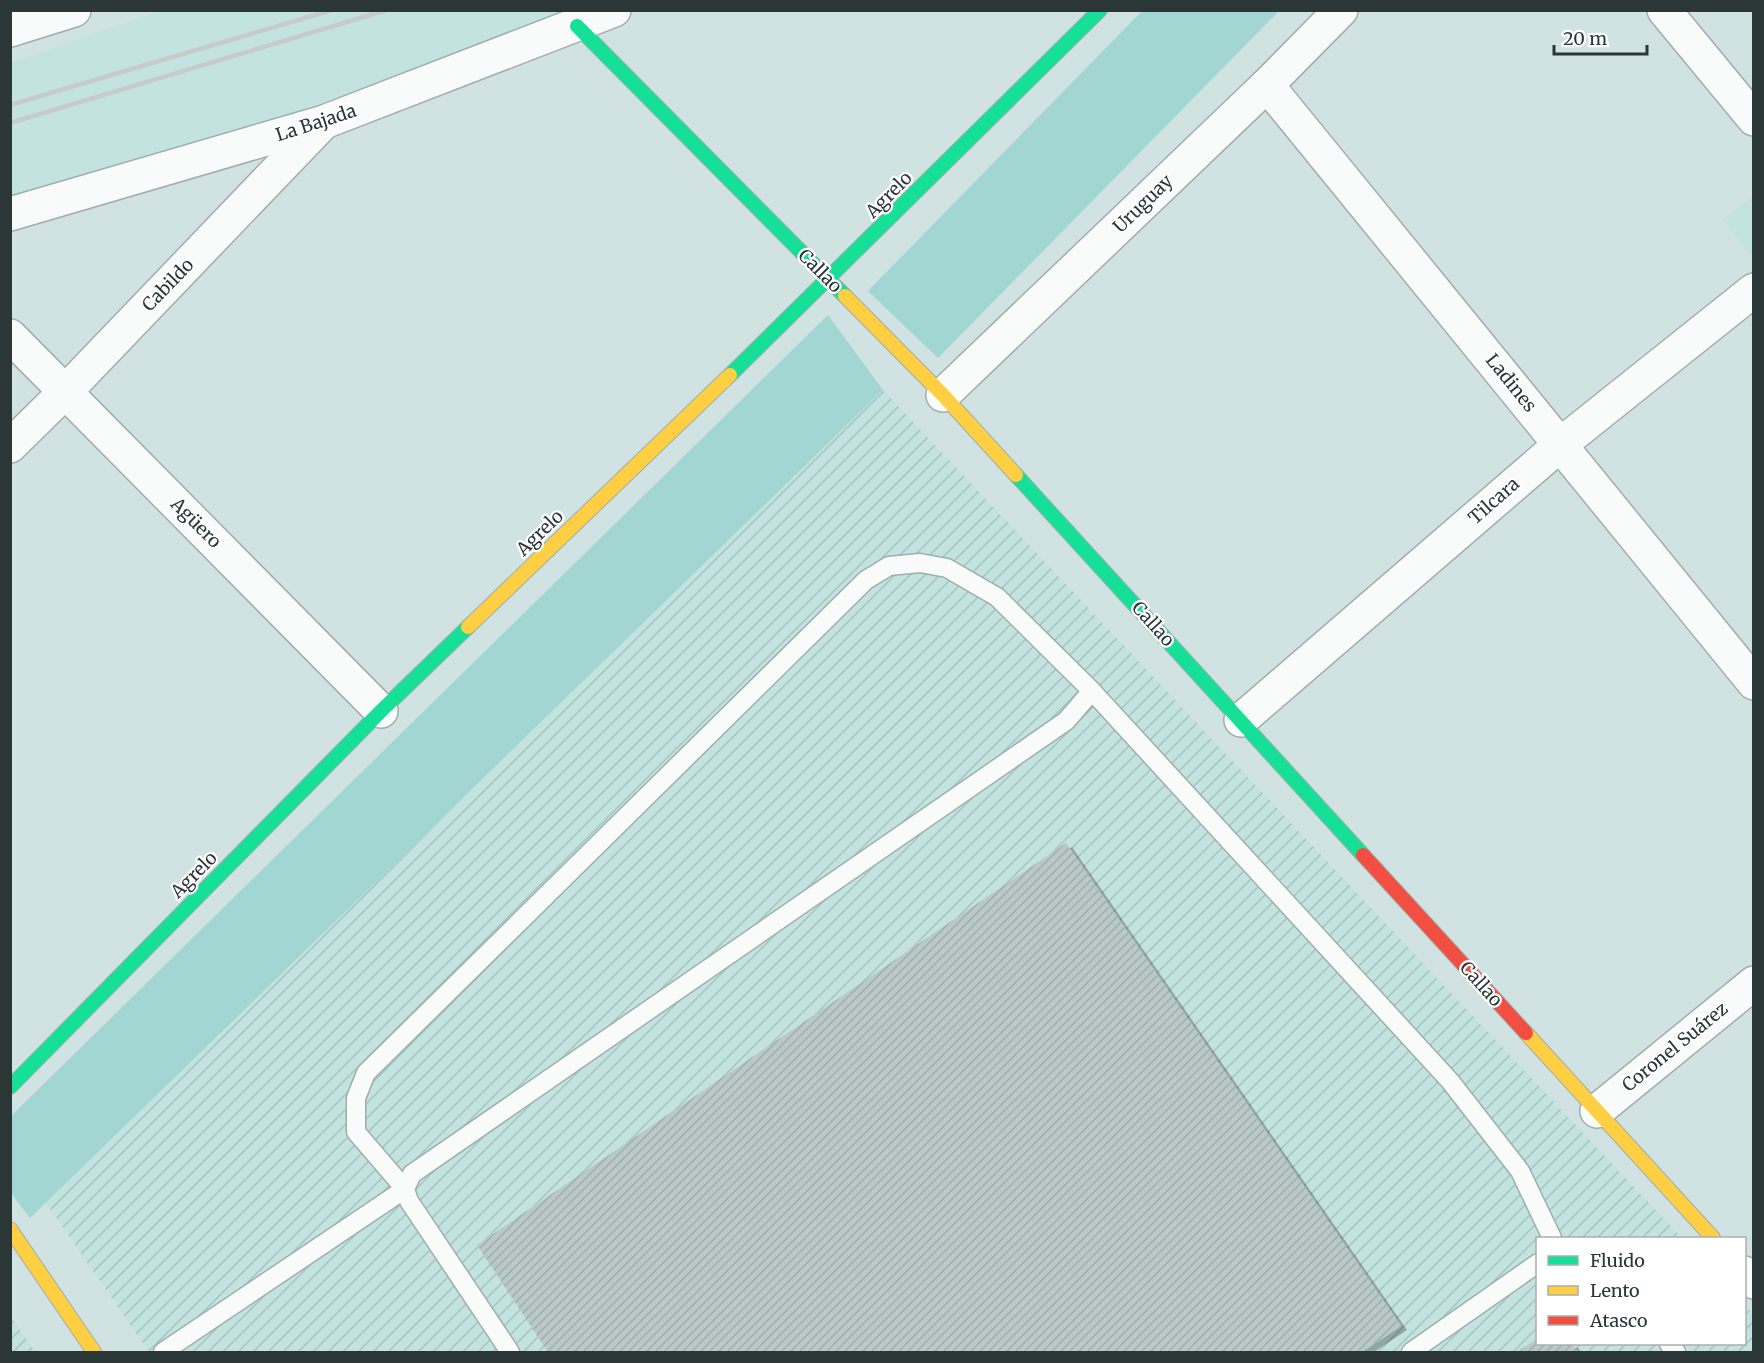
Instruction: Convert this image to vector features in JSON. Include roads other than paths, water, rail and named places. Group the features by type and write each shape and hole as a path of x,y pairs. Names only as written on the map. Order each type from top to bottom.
{"street":[{"path":"10,30 74,10"},
{"name":"La Bajada","path":"10,214 324,122 614,10"},
{"name":"Agrelo","path":"10,1086 381,711 828,280 1100,10"},
{"name":"Uruguay","path":"943,394 1267,85 1341,10"},
{"path":"1664,10 1754,119"},
{"name":"Callao","path":"577,26 943,394 1711,1237"},
{"name":"Ladines","path":"1267,85 1754,682"},
{"name":"Cabildo","path":"10,446 66,391 324,122"},
{"name":"Tilcara","path":"1240,720 1561,444 1754,290"},
{"name":"Agüero","path":"10,336 381,711"},
{"name":"Coronel Suárez","path":"1597,1111 1754,983"},
{"path":"10,1229 94,1353"}],"lane":[{"path":"510,1353 409,1201 405,1189 356,1132 356,1098 366,1073 866,580 889,566 920,562 947,568 997,597 1092,691 1450,1081 1520,1171 1551,1237"},
{"path":"163,1353 405,1189 412,1174 1066,721 1092,691"},
{"path":"1411,1353 1536,1264"}],"railway":[{"path":"10,105 332,10"},
{"path":"10,123 387,10"}]}
